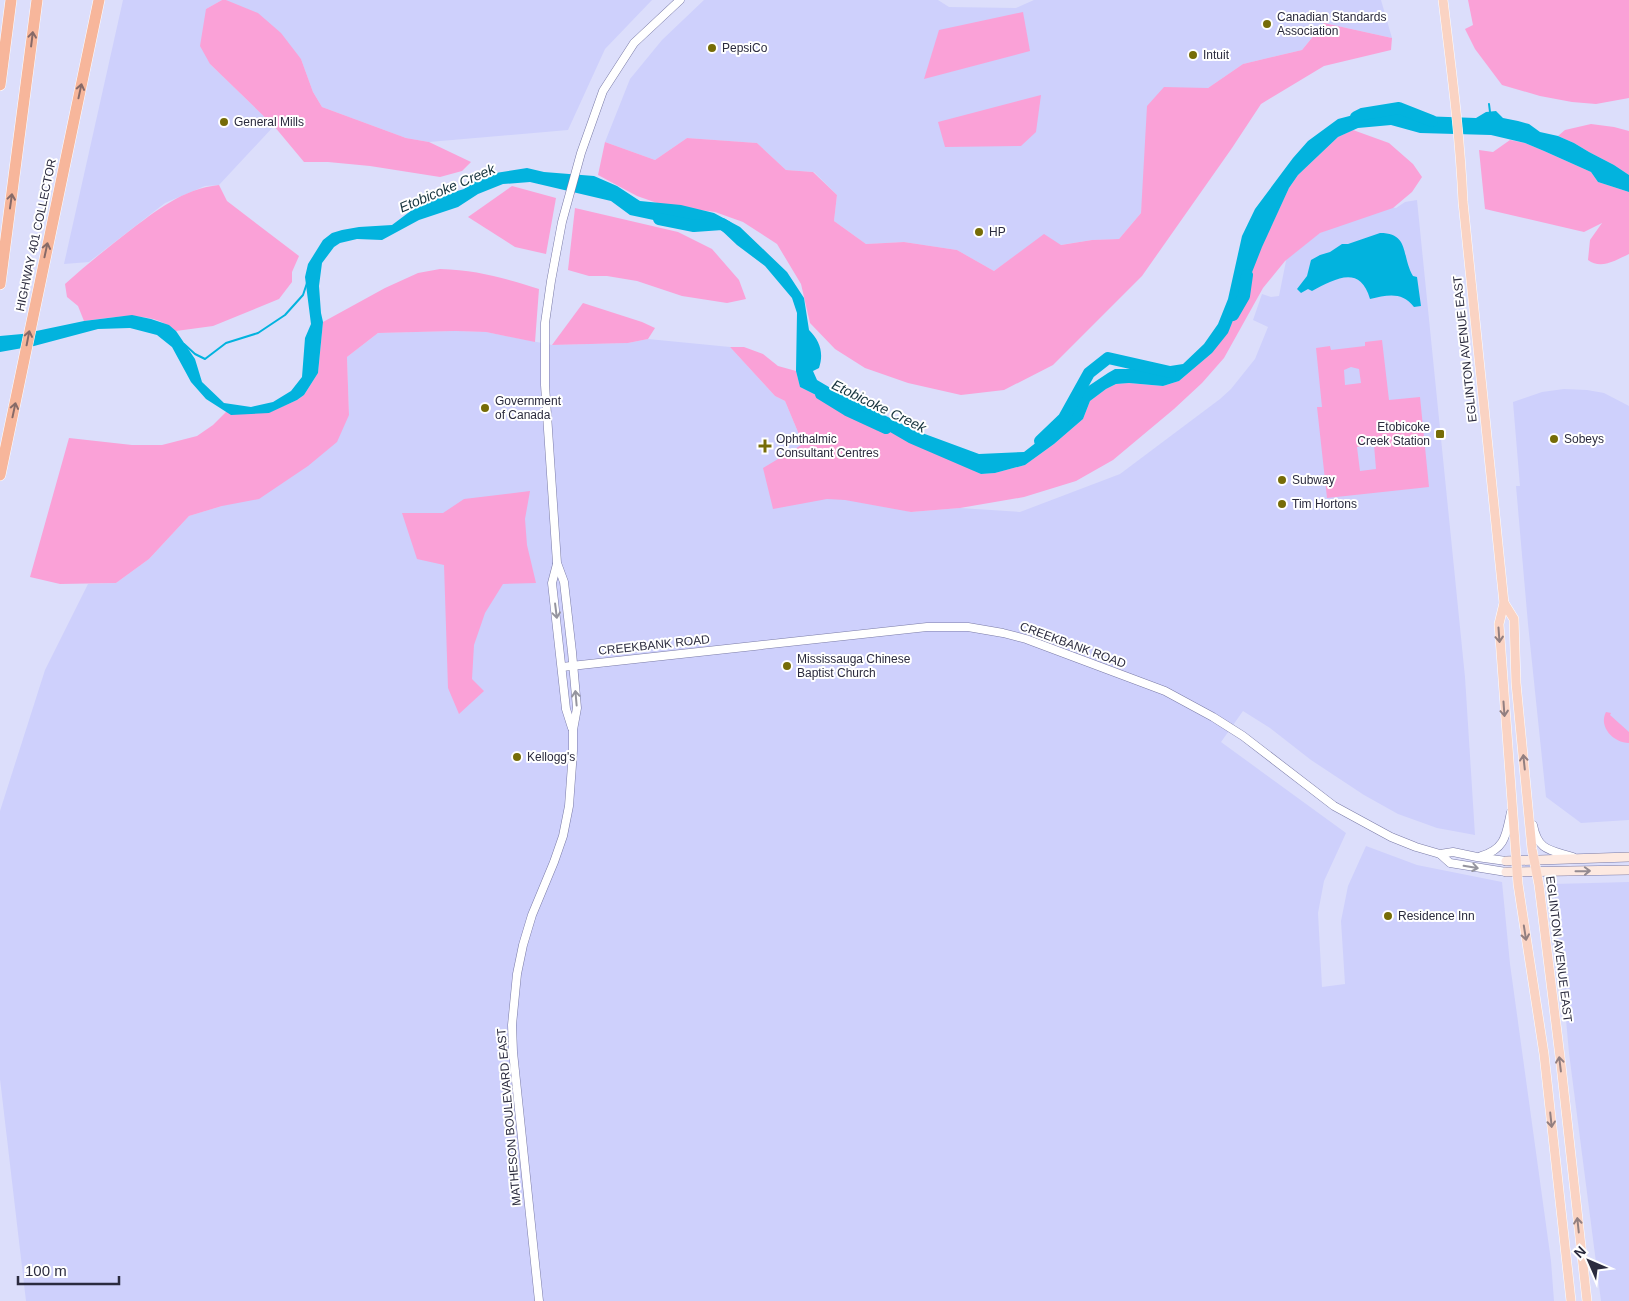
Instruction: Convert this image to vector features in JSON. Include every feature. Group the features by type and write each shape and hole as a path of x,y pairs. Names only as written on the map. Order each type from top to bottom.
{"highway":[{"path":"0,84 11,0"},
{"path":"0,284 37,0"},
{"name":"HIGHWAY 401 COLLECTOR","path":"0,475 98,0"}],"main road":[{"name":"EGLINTON AVENUE EAST","path":"1443,0 1455,91 1461,152 1463,202 1504,603 1498,624 1517,872 1544,1054 1571,1301"},
{"name":"EGLINTON AVENUE EAST","path":"1504,603 1514,619 1516,683 1534,861 1561,1065 1587,1301"},
{"path":"1506,862 1629,857"},
{"path":"1506,872 1629,870"}],"street":[{"name":"MATHESON BOULEVARD EAST","path":"539,1301 514,1062 512,1026 517,974 523,945 532,915 563,836 569,806 573,730 577,708 564,582 557,563 546,411 545,323 556,251 581,153 603,91 634,43 680,0"},
{"name":"MATHESON BOULEVARD EAST","path":"557,563 552,583 566,709 573,730"},
{"name":"CREEKBANK ROAD","path":"562,667 927,627 968,628 1004,633 1044,644 1165,691 1243,736 1334,806 1391,837 1440,854 1453,852 1506,862"},
{"path":"1478,857 1489,854 1503,842 1511,807"},
{"path":"1529,810 1535,834 1540,844 1552,852 1579,859"},
{"name":"CREEKBANK ROAD","path":"1440,854 1450,863 1506,872"}],"shaded area":[{"path":"123,0 222,0 206,9 210,64 274,126 219,185 205,186 165,203 89,262 64,264"},
{"path":"222,0 258,13 281,33 301,59 313,92 322,107 406,138 429,142 471,162 462,171 440,177 370,166 304,162 274,126 210,64 200,46 206,9"},
{"path":"226,0 652,0 605,49 568,130 429,142 406,138 322,107 313,92 301,59"},
{"path":"704,0 938,0 949,7 1016,8 1034,0 1381,0 1392,38 1324,23 1302,50 1243,64 1208,88 1192,89 1143,193 1141,213 1119,239 1092,240 1060,245 1044,235 994,271 957,250 904,242 866,244 834,221 837,195 814,172 786,170 757,143 687,138 655,160 605,142 630,79 662,40"},
{"path":"1468,0 1629,0 1629,98 1596,104 1572,102 1540,96 1502,85 1475,49 1465,29 1473,25"},
{"path":"1023,12 1030,51 924,79 939,30"},
{"path":"1324,23 1392,38 1391,50 1324,66 1261,104 1142,276 1053,365 1004,390 961,395 908,383 865,368 835,349 810,323 801,284 777,244 743,222 715,212 663,205 637,196 598,175 605,142 655,160 687,138 757,143 786,170 813,172 837,195 834,221 866,244 904,242 957,250 994,271 1044,234 1061,245 1092,240 1119,239 1141,213 1147,106 1164,87 1208,88 1243,64 1302,50"},
{"path":"1041,95 1036,132 1021,146 945,147 938,122"},
{"path":"1591,124 1629,131 1629,175 1574,143 1558,136 1565,130"},
{"path":"1353,130 1389,143 1413,164 1422,177 1412,192 1393,208 1320,233 1285,261 1263,288 1224,358 1202,383 1174,409 1113,460 1076,481 1024,497 960,508 911,512 845,500 827,499 773,509 763,468 803,444 785,401 775,396 730,347 744,347 763,354 778,366 796,371 800,387 824,399 847,407 981,474 995,473 1025,465 1054,444 1083,419 1090,401 1106,389 1116,384 1129,383 1163,386 1179,381 1212,353 1289,188 1298,175 1338,137"},
{"path":"1510,140 1525,143 1544,151 1591,172 1598,182 1629,192 1629,254 1603,264 1593,263 1588,260 1590,240 1602,223 1584,232 1485,209 1479,150 1493,152"},
{"path":"219,185 227,201 299,256 292,272 292,282 279,299 213,326 176,331 166,324 144,317 132,316 84,321 78,306 67,297 65,284 159,209 193,191"},
{"path":"512,186 556,198 546,254 515,247 468,217"},
{"path":"1417,200 1465,677 1475,835 1437,828 1398,814 1364,795 1311,760 1270,728 1243,711 1221,742 1346,833 1324,881 1318,913 1322,987 1345,984 1341,921 1348,886 1366,846 1417,865 1502,882 1510,964 1551,1261 1554,1301 26,1301 0,1079 0,811 45,670 88,584 116,583 149,559 189,516 222,506 349,415 347,357 378,333 486,332 552,345 628,343 648,339 730,347 775,396 785,401 803,444 828,489 911,512 960,508 1020,512 1120,474 1231,389 1255,359 1268,327 1253,320 1262,294 1271,297 1279,296 1289,246 1384,206 1396,208 1405,202"},
{"path":"575,208 678,232 712,249 739,280 746,299 727,303 682,296 637,281 607,276 589,276 568,270"},
{"path":"440,269 479,273 539,289 535,342 486,332 378,333 347,357 349,415 337,442 308,466 259,499 222,506 189,516 149,559 116,583 60,584 30,577 69,438 132,445 162,445 197,436 213,425 230,408 268,413 297,400 304,395 318,373 323,322 385,288 418,273"},
{"path":"583,303 655,328 648,339 628,343 552,345"},
{"path":"1382,340 1389,400 1420,397 1429,487 1327,498 1317,407 1322,407 1316,348 1330,346 1331,350 1365,346 1365,342","holes":["1351,367 1359,369 1361,383 1345,385 1344,370","1374,445 1376,469 1360,471 1357,447"]},
{"path":"1564,389 1604,393 1629,406 1629,820 1581,823 1546,797 1516,486 1520,486 1513,402 1542,392"},
{"path":"530,491 525,519 527,545 536,583 503,584 485,613 474,645 472,679 484,691 459,714 448,688 444,565 417,559 402,513 443,513 464,499"},
{"path":"1606,712 1611,713 1610,715 1629,732 1629,743 1618,740 1609,733 1604,723"},
{"path":"1629,882 1629,1301 1601,1301 1569,1053 1554,884"}],"water":[{"name":"Etobicoke Creek","path":"1496,111 1503,118 1529,124 1540,132 1558,136 1614,165 1629,175 1629,192 1598,182 1591,172 1525,143 1491,135 1420,133 1391,125 1358,128 1338,137 1298,175 1289,188 1262,247 1228,333 1212,353 1179,381 1163,386 1129,383 1116,384 1106,389 1090,401 1083,419 1054,444 1025,465 995,473 981,474 909,443 847,407 824,399 800,387 796,371 797,313 792,298 765,266 737,245 718,227 708,223 663,222 630,215 611,201 530,182 503,184 478,194 458,207 419,220 382,240 357,239 340,243 334,247 322,263 319,286 323,322 318,373 304,395 269,413 231,415 206,399 191,382 172,347 157,335 130,328 98,329 34,346 0,352 0,336 22,334 84,321 132,315 169,325 176,331 195,359 202,382 224,403 251,407 273,402 291,391 302,377 305,338 311,324 305,277 308,264 323,240 332,233 342,230 392,225 424,201 464,189 483,175 527,168 544,172 594,176 617,186 640,201 681,205 714,213 740,227 787,272 804,298 809,330 816,338 821,352 819,368 813,371 817,380 914,430 979,454 1024,452 1060,424 1068,408 1087,387 1108,373 1115,369 1151,369 1183,364 1204,344 1218,324 1228,299 1242,236 1255,209 1308,141 1338,119 1361,113 1397,113 1420,116 1476,118 1486,112"},
{"path":"1380,233 1390,234 1400,241 1409,268 1413,276 1417,277 1421,306 1414,307 1399,296 1382,296 1370,299 1366,288 1360,281 1346,277 1329,282 1312,291 1308,289 1301,293 1297,289 1307,276 1311,260 1330,252 1342,244 1348,244"}],"waterway":[{"path":"1489,104 1490,112"},
{"name":"Etobicoke Creek","path":"1356,117 1362,114 1399,108 1432,121"},
{"name":"Etobicoke Creek","path":"659,219 694,226 722,224 727,227"},
{"name":"Etobicoke Creek","path":"1233,315 1244,296 1247,275"},
{"path":"184,344 195,354 205,359 226,343 258,333 285,315 303,295 307,283"},
{"name":"Etobicoke Creek","path":"1040,441 1064,418 1089,373 1108,358 1170,372"},
{"name":"Etobicoke Creek","path":"821,394 847,410 886,428"}],"place":[{"name":"Canadian Standards Association","path":"1267,24"},
{"name":"PepsiCo","path":"712,48"},
{"name":"Intuit","path":"1193,55"},
{"name":"General Mills","path":"224,122"},
{"name":"HP","path":"979,232"},
{"name":"Government of Canada","path":"485,408"},
{"name":"Etobicoke Creek Station","path":"1440,434"},
{"name":"Sobeys","path":"1554,439"},
{"name":"Ophthalmic Consultant Centres","path":"765,446"},
{"name":"Subway","path":"1282,480"},
{"name":"Tim Hortons","path":"1282,504"},
{"name":"Mississauga Chinese Baptist Church","path":"787,666"},
{"name":"Kellogg's","path":"517,757"},
{"name":"Residence Inn","path":"1388,916"}]}
